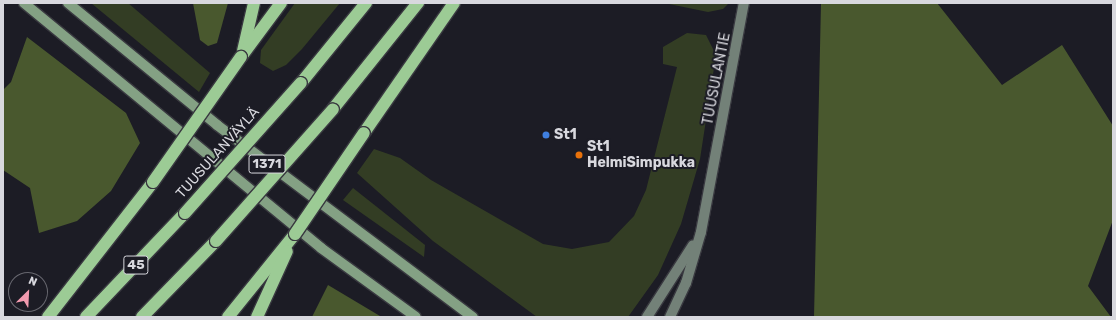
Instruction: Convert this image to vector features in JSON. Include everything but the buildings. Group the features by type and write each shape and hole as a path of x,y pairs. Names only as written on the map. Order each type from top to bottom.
{"highway":[{"path":"241,57 254,3"},
{"path":"48,317 153,182 281,3"},
{"name":"TUUSULANVÄYLÄ","path":"86,317 185,213 301,82 366,3"},
{"path":"142,317 216,241 333,109 418,3"},
{"path":"228,317 295,234 454,3"},
{"path":"257,317 295,234"}],"main road":[{"name":"1371","path":"24,3 321,248 416,317"},
{"name":"1371","path":"68,3 217,125 473,317"},
{"name":"TUUSULANTIE","path":"670,317 686,283 701,232 741,26 744,3"},
{"name":"TUUSULANTIE","path":"741,26 751,3"},
{"name":"TUUSULANTIE","path":"647,317 701,232"}],"green space":[{"path":"91,3 128,3 210,73 199,92"},
{"path":"193,3 228,3 217,43 208,46 200,40"},
{"path":"295,3 340,3 302,49 286,65 273,71 260,63 261,50"},
{"path":"729,3 723,9 708,12 669,4"},
{"path":"821,3 937,3 1002,85 1062,45 1113,126 1113,220 1088,286 1111,317 814,317"},
{"path":"687,33 706,35 716,55 700,159 681,224 658,275 628,317 537,317 433,241 357,173 374,149 400,158 431,180 543,244 572,249 609,242 634,216 646,190 677,67 663,64 663,47"},
{"path":"27,37 126,113 140,143 111,191 77,221 39,233 30,188 3,170 3,90 11,82"},
{"path":"353,188 425,245 424,257 343,200"},
{"path":"328,285 380,316 381,317 312,317"}],"place":[{"name":"St1","path":"546,135"},
{"name":"St1 HelmiSimpukka","path":"579,155"}]}
